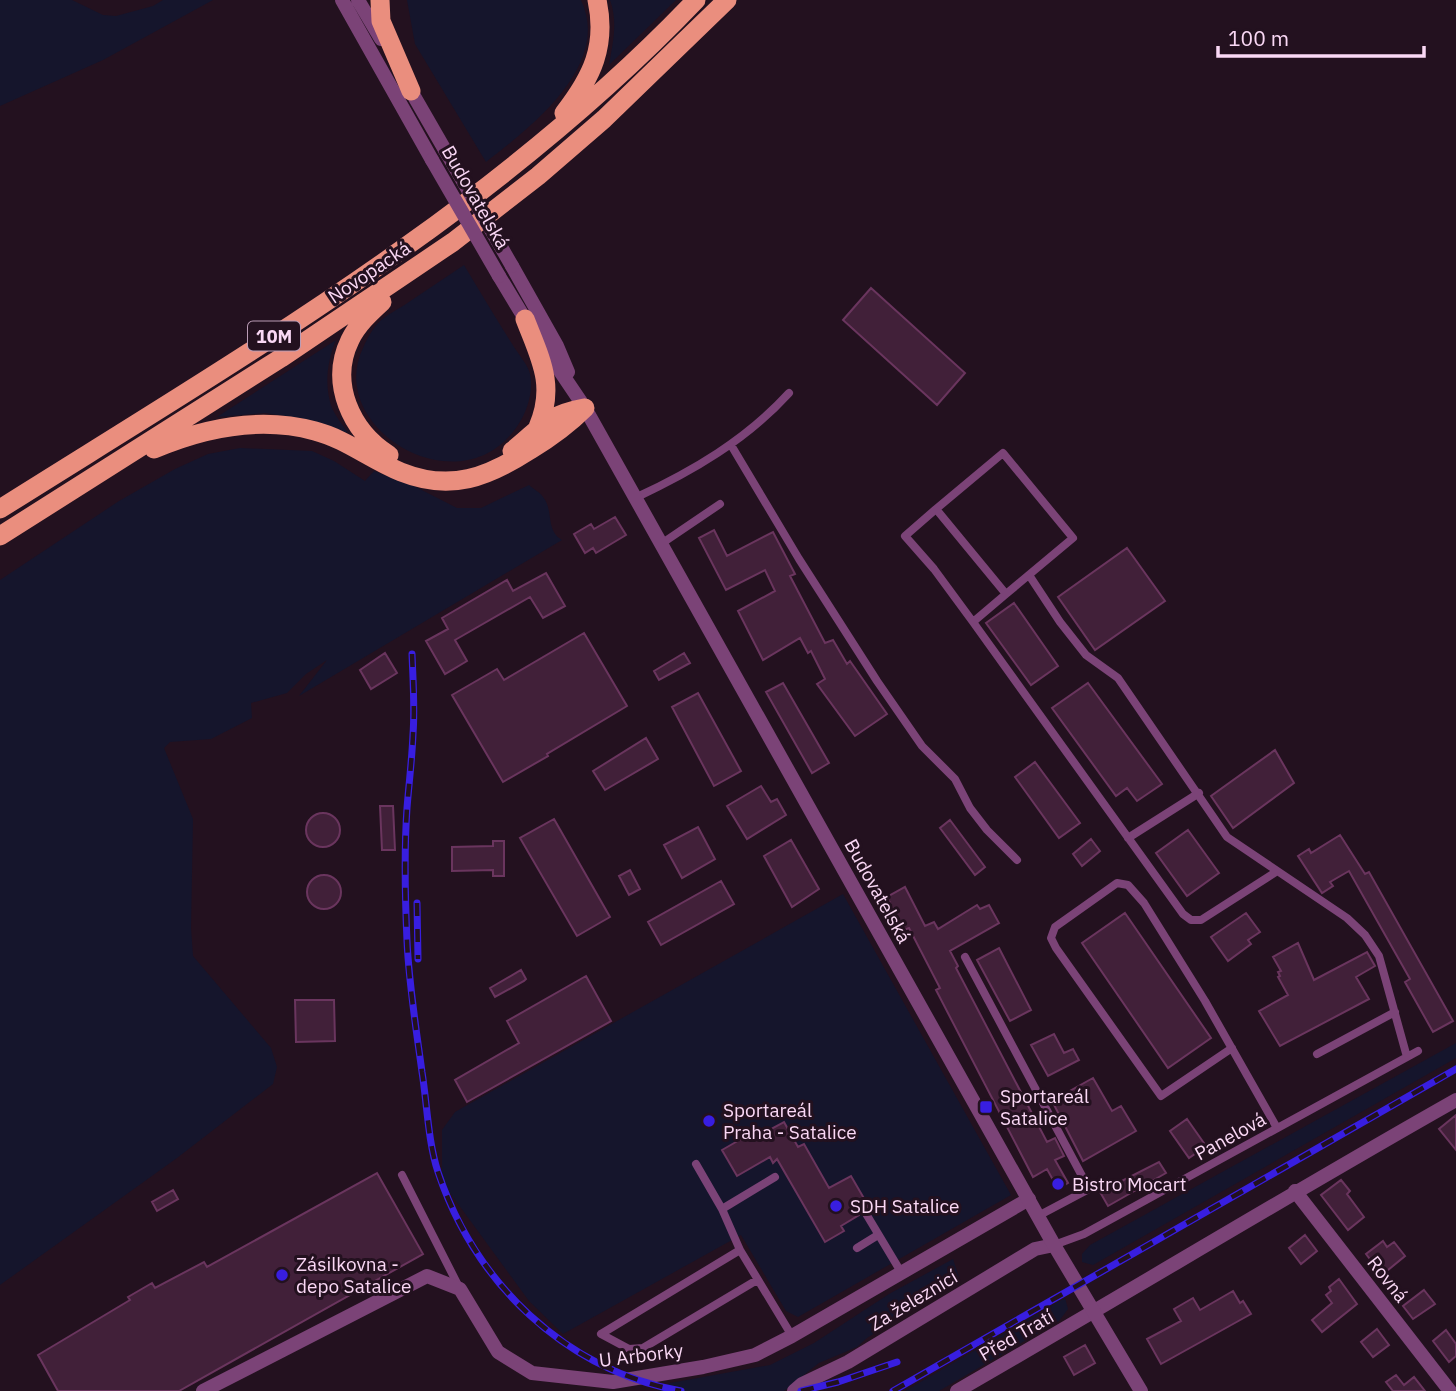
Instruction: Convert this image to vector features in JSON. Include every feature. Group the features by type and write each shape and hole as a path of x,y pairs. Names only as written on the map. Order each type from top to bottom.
{"highway":[{"path":"380,0 381,21 411,91"},
{"path":"538,146 578,95 597,58 600,33 597,0"},
{"name":"Novopacká","path":"0,509 270,338 406,248 538,146 598,94 696,0"},
{"name":"Novopacká","path":"0,536 281,358 420,265 538,176 604,119 727,0"},
{"path":"420,265 367,316 349,341 344,355 342,381 346,404 358,426 373,443 394,459 420,469 449,473 468,471 499,459 538,427 565,412 585,408"},
{"path":"524,319 547,379 547,402 538,427"},
{"path":"103,471 191,435 237,425 269,424 315,431 354,446 399,471 433,481 452,482 492,473 510,463 562,429 585,408"}],"street":[{"name":"Budovatelská","path":"342,0 524,319 585,408"},
{"name":"Budovatelská","path":"358,0 557,346 585,408 1054,1245 1141,1391"},
{"path":"1094,1312 1295,1191 1456,1100"},
{"name":"Rovná","path":"1295,1191 1450,1391"},
{"name":"U Arborky","path":"460,1289 498,1352 532,1373 585,1380 624,1381 755,1355 1029,1199"},
{"name":"Za železnicí","path":"794,1391 802,1384 848,1362 1035,1249 1054,1245"},
{"path":"203,1391 427,1276 460,1289"},
{"name":"Před Tratí","path":"957,1391 1094,1312"}],"lane":[{"path":"635,498 675,480 731,445 766,418 789,393"},
{"path":"731,445 799,559 877,681 922,746 955,779 979,819 999,844 1017,860"},
{"path":"973,622 1073,538 1003,453 905,536 934,569 973,622 1183,914 1191,920 1201,920 1276,872"},
{"path":"661,544 720,504"},
{"path":"936,509 1006,594"},
{"path":"1029,575 1086,655 1118,678 1227,837 1347,918 1365,935 1379,956 1407,1057"},
{"path":"1128,838 1199,793"},
{"path":"1232,1048 1161,1096 1056,948 1051,938 1055,927 1117,883 1128,885 1144,903 1205,1001 1232,1048 1277,1128"},
{"path":"965,957 1088,1189 1038,1216"},
{"path":"1317,1054 1395,1012"},
{"name":"Panelová","path":"1054,1245 1084,1234 1418,1051"},
{"path":"696,1164 722,1209 740,1250 792,1336"},
{"path":"402,1175 460,1289"},
{"path":"722,1209 775,1177"},
{"path":"865,1212 901,1272"},
{"path":"857,1248 878,1235"},
{"path":"740,1250 601,1334 629,1349 643,1348 757,1280"}],"shaded area":[{"path":"0,0 72,0 103,15 116,16 153,6 163,0 213,0 103,60 0,106"},
{"path":"407,0 581,0 588,24 586,48 576,71 562,92 524,131 486,162 415,44"},
{"path":"610,0 676,0 609,65 614,24"},
{"path":"464,265 527,367 531,380 530,394 518,425 494,450 465,461 434,460 405,449 380,431 363,406 356,378 363,348 380,321"},
{"path":"336,340 330,357 328,391 332,408 348,433 300,418 265,413 217,417"},
{"path":"240,448 312,451 334,461 365,481 374,471 414,486 457,508 481,508 529,485 546,502 553,531 562,540 299,696 327,660 306,674 287,693 251,703 252,718 211,739 170,742 164,748 193,819 193,956 271,1048 277,1067 273,1084 177,1158 0,1285 0,580 119,501 175,469 208,454"},
{"name":"Sportareál Praha - Satalice","path":"843,894 1011,1195 798,1317 786,1311 741,1235 563,1334 529,1301 442,1182 442,1130 455,1112"},
{"path":"1456,1043 1456,1058 1093,1265 1082,1262 1082,1254 1090,1245"},
{"path":"953,1259 960,1280 857,1347 819,1363 784,1391 658,1391 670,1383 770,1365 814,1343 889,1294"},
{"path":"1065,1298 1068,1309 1059,1321 939,1391 905,1391"}],"building":[{"path":"871,288 965,373 937,405 843,320"},
{"path":"615,517 626,535 596,553 593,548 585,553 574,534 591,524 594,529"},
{"path":"714,530 727,556 773,532 795,574 790,576 825,643 833,640 847,664 850,661 887,714 855,736 817,684 825,679 811,651 808,653 800,638 763,660 738,611 775,591 765,570 726,590 699,538"},
{"path":"1127,548 1165,601 1095,650 1058,597"},
{"path":"546,573 565,606 543,618 530,597 455,640 467,661 445,674 426,641 448,629 442,618 507,580 513,591"},
{"path":"1014,603 1058,666 1031,685 986,623"},
{"path":"584,633 627,706 503,782 452,695 497,669 504,680"},
{"path":"385,653 397,673 371,689 360,670"},
{"path":"684,653 690,663 659,680 654,671"},
{"path":"783,683 829,763 812,773 766,692"},
{"path":"1088,683 1162,784 1137,801 1127,788 1116,796 1052,708"},
{"path":"698,693 741,771 714,786 672,707"},
{"path":"646,738 658,759 605,790 593,771"},
{"path":"1275,750 1294,783 1233,828 1211,796"},
{"path":"1035,762 1080,823 1059,838 1015,777"},
{"path":"761,786 771,802 777,799 786,815 747,839 727,806"},
{"path":"380,806 393,806 395,850 382,850"},
{"path":"323,813 335,818 340,830 335,842 323,847 311,842 306,830 311,818"},
{"path":"554,819 610,917 577,936 520,838"},
{"path":"950,820 985,867 975,875 940,828"},
{"path":"698,827 715,859 682,878 664,845"},
{"path":"1188,830 1219,873 1187,896 1156,853"},
{"path":"1340,835 1365,874 1369,872 1453,1021 1433,1032 1405,982 1410,979 1349,871 1330,882 1333,886 1322,893 1298,856 1309,849 1311,853"},
{"path":"1091,839 1100,851 1082,866 1073,854"},
{"path":"791,840 819,889 792,907 764,856"},
{"path":"493,841 504,841 504,876 493,876 493,870 452,871 452,847 493,846"},
{"path":"630,870 640,889 629,895 619,876"},
{"path":"324,875 336,880 341,892 336,904 324,909 312,904 307,892 312,880"},
{"path":"721,881 734,904 661,945 648,922"},
{"path":"905,887 925,926 934,922 938,929 977,905 980,909 989,905 999,923 950,951 958,966 956,968 1047,1142 1055,1138 1064,1156 1055,1160 1068,1183 1058,1189 1047,1169 1033,1177 936,990 940,988 909,928 904,930 887,897"},
{"path":"1125,913 1211,1038 1168,1068 1082,943"},
{"path":"1246,913 1260,932 1248,940 1251,944 1228,961 1211,937"},
{"path":"1298,943 1314,980 1367,952 1375,966 1356,977 1369,999 1280,1046 1259,1011 1288,995 1278,977 1278,972 1281,971 1273,957"},
{"path":"999,948 1031,1010 1010,1021 977,960"},
{"path":"521,970 526,979 495,997 490,988"},
{"path":"586,976 611,1021 467,1102 455,1080 519,1043 507,1021"},
{"path":"295,1000 334,1000 335,1041 296,1042"},
{"path":"1054,1034 1064,1053 1073,1049 1079,1060 1048,1076 1031,1045"},
{"path":"1093,1078 1112,1111 1121,1106 1136,1131 1083,1161 1052,1101"},
{"path":"1456,1115 1456,1150 1439,1129"},
{"path":"1187,1119 1206,1146 1189,1158 1170,1131"},
{"path":"784,1122 798,1147 804,1144 829,1188 851,1176 869,1207 861,1207 859,1215 841,1226 844,1231 825,1242 777,1159 773,1163 770,1157 737,1176 722,1150 755,1131 758,1136"},
{"path":"1159,1162 1166,1173 1108,1206 1100,1192"},
{"name":"Zásilkovna - depo Satalice","path":"377,1173 423,1254 179,1391 58,1391 38,1355 130,1300 128,1297 152,1283 155,1288 204,1262 207,1267"},
{"path":"1341,1180 1350,1191 1347,1194 1364,1217 1348,1230 1321,1195"},
{"path":"173,1190 178,1199 157,1211 152,1202"},
{"path":"1305,1235 1317,1251 1301,1264 1289,1248"},
{"path":"1383,1241 1387,1247 1394,1242 1405,1256 1382,1275 1366,1254"},
{"path":"1339,1279 1357,1304 1322,1332 1312,1320 1332,1303 1326,1295 1331,1291 1329,1287"},
{"path":"1424,1290 1435,1304 1413,1319 1403,1306"},
{"path":"1233,1291 1251,1314 1161,1364 1147,1339 1181,1321 1174,1309 1193,1298 1200,1310"},
{"path":"1377,1329 1389,1345 1373,1357 1361,1342"},
{"path":"1446,1330 1456,1344 1456,1356 1449,1362 1433,1341"},
{"path":"1085,1345 1095,1363 1074,1375 1064,1357"},
{"path":"1396,1375 1404,1385 1414,1377 1425,1391 1393,1391 1386,1382"}],"railway":[{"path":"412,654 414,724 405,857 407,941 430,1135 438,1172 454,1212 475,1250 501,1285 530,1315 563,1342 599,1364 639,1380 681,1391"},
{"path":"417,903 418,959"},
{"path":"893,1391 1456,1069"},
{"path":"801,1391 897,1362"}],"place":[{"name":"Sportareál Satalice","path":"986,1107"},
{"name":"Sportareál Praha - Satalice","path":"709,1121"},
{"name":"Bistro Mocart","path":"1058,1184"},
{"name":"SDH Satalice","path":"836,1206"},
{"name":"Zásilkovna - depo Satalice","path":"282,1275"}]}
